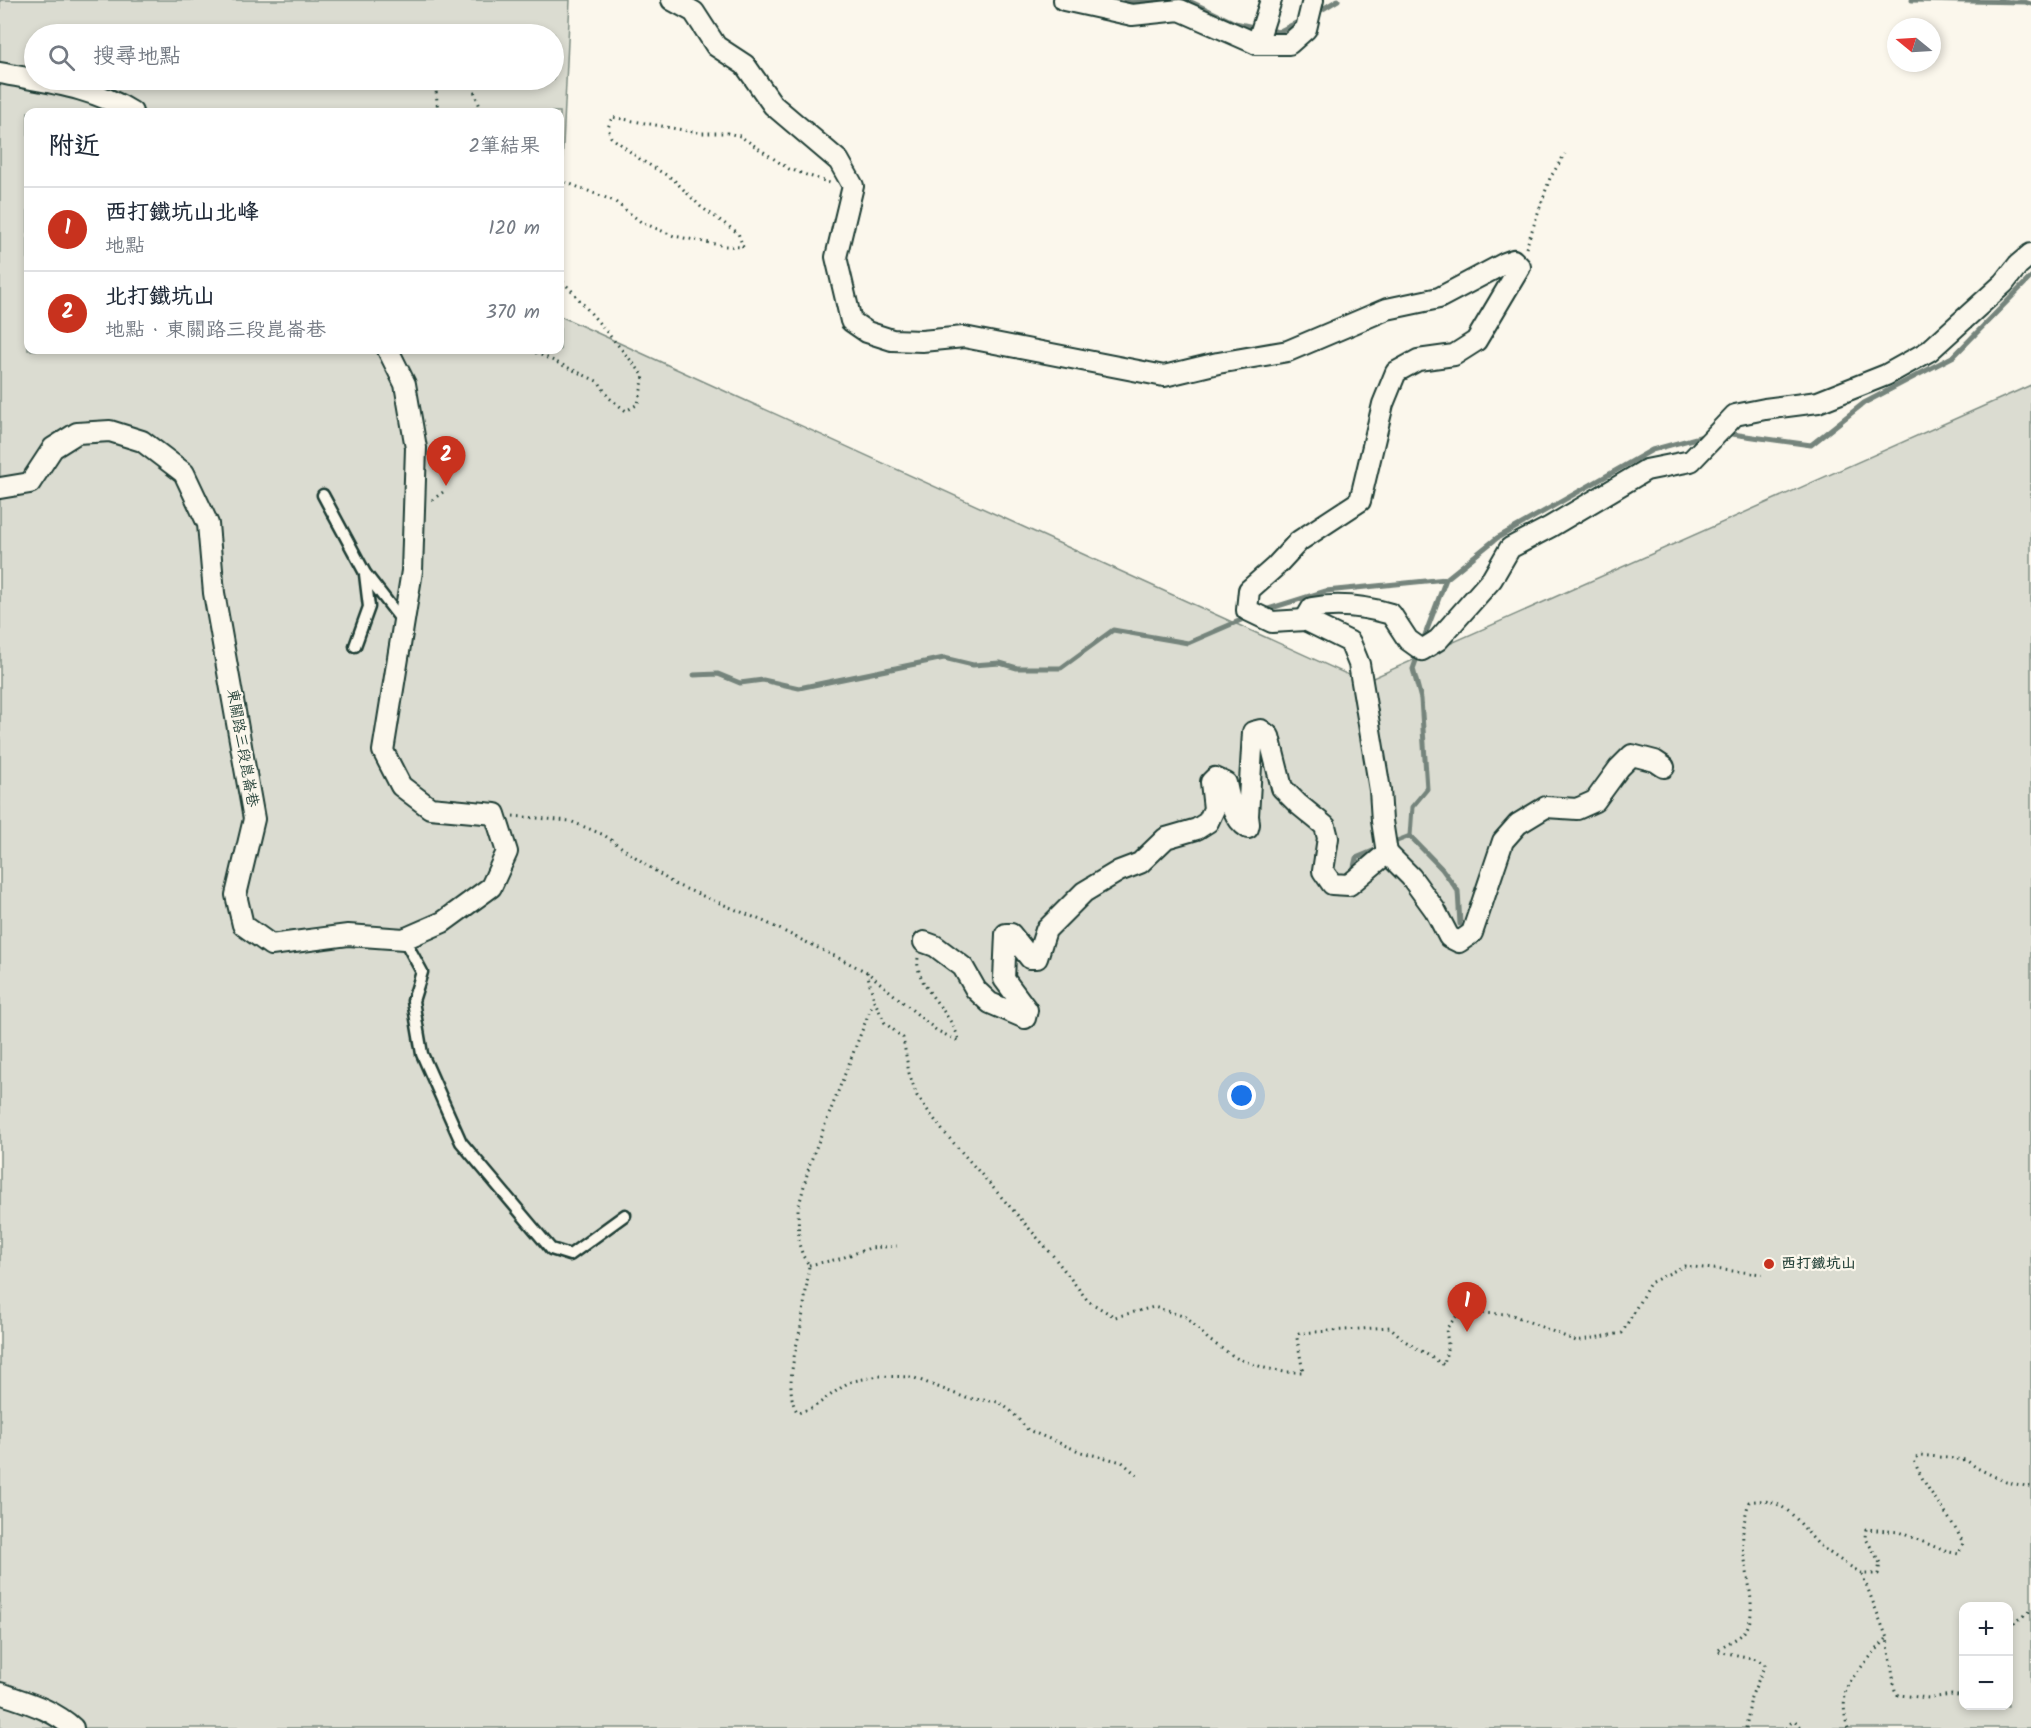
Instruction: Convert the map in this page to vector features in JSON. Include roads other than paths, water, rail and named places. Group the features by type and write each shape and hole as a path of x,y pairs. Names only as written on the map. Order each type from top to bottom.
{"street":[{"path":"672,0 694,12 716,46 745,65 773,105 839,161 853,186 836,257 850,321 867,332 892,340 922,341 964,337 1164,376 1218,363 1287,351 1388,309 1439,298 1514,260 1520,267 1476,341 1454,355 1419,360 1396,372 1383,404 1360,501 1299,541 1249,590 1247,610 1272,622 1305,620 1350,642 1359,664 1380,790 1387,852 1411,877 1435,910 1449,937 1459,942 1472,933 1503,841 1518,824 1546,807 1577,809 1595,801 1619,768 1632,755 1655,761 1664,767"},
{"path":"1064,0 1132,15 1180,10 1257,44 1289,44 1306,28 1312,0"},
{"path":"1257,44 1271,0"},
{"path":"0,73 24,78"},
{"path":"79,90 116,102 126,108"},
{"path":"1305,620 1312,608 1330,605 1365,607 1391,614 1408,640 1422,650 1438,640 1492,579 1510,548 1646,470 1690,461 1735,415 1818,402 1886,375 1929,351 2004,283 2018,265 2031,254"},
{"path":"390,354 405,384 416,448 412,571 404,622"},
{"name":"東關路三段崑崙巷","path":"0,488 30,483 52,448 77,433 110,431 142,441 184,473 208,524 214,593 254,819 236,895 243,925 271,945 348,935 404,939 443,922 491,887 507,852 495,814 430,808 401,786 383,751 404,622"},
{"path":"924,942 935,946 963,967 976,990 990,1003 1025,1018 1027,1010 1004,979 1006,934 1015,937 1030,958 1037,958 1046,930 1084,892 1119,871 1140,863 1166,838 1197,829 1208,822 1214,809 1211,782 1215,778 1226,783 1231,804 1242,824 1248,828 1253,732 1261,730 1269,736 1282,788 1325,826 1328,838 1323,871 1332,884 1349,885 1387,852"},
{"path":"0,1693 37,1706 65,1720 73,1728"}],"lane":[{"path":"323,495 365,573 404,622"},
{"path":"355,646 369,607 365,573"},
{"path":"404,939 423,972 413,1001 422,1053 461,1142 551,1249 570,1255 625,1215"}],"waterway":[{"path":"1125,0 1130,2 1169,0"},
{"path":"1187,0 1235,23 1258,28"},
{"path":"1316,13 1338,0"},
{"path":"1912,0 2031,4"},
{"path":"1267,29 1278,32 1302,20"},
{"path":"1725,433 1811,445 1864,403 1954,356 2031,277"},
{"path":"1262,611 1326,591 1446,579 1497,538 1652,450 1707,435"},
{"path":"1422,643 1446,579"},
{"path":"694,675 718,674 740,683 763,680 799,688 944,658 973,665 1000,663 1017,668 1061,668 1113,630 1188,643 1248,617"},
{"path":"1419,652 1413,669 1421,699 1427,789 1412,807 1410,836 1442,869 1458,891 1460,924"},
{"path":"1389,844 1410,836"},
{"path":"1353,871 1356,858 1380,848"}],"place":[{"name":"北打鐵坑山","path":"446,486"},
{"name":"西打鐵坑山","path":"1769,1264"},
{"name":"西打鐵坑山北峰","path":"1467,1332"}]}
